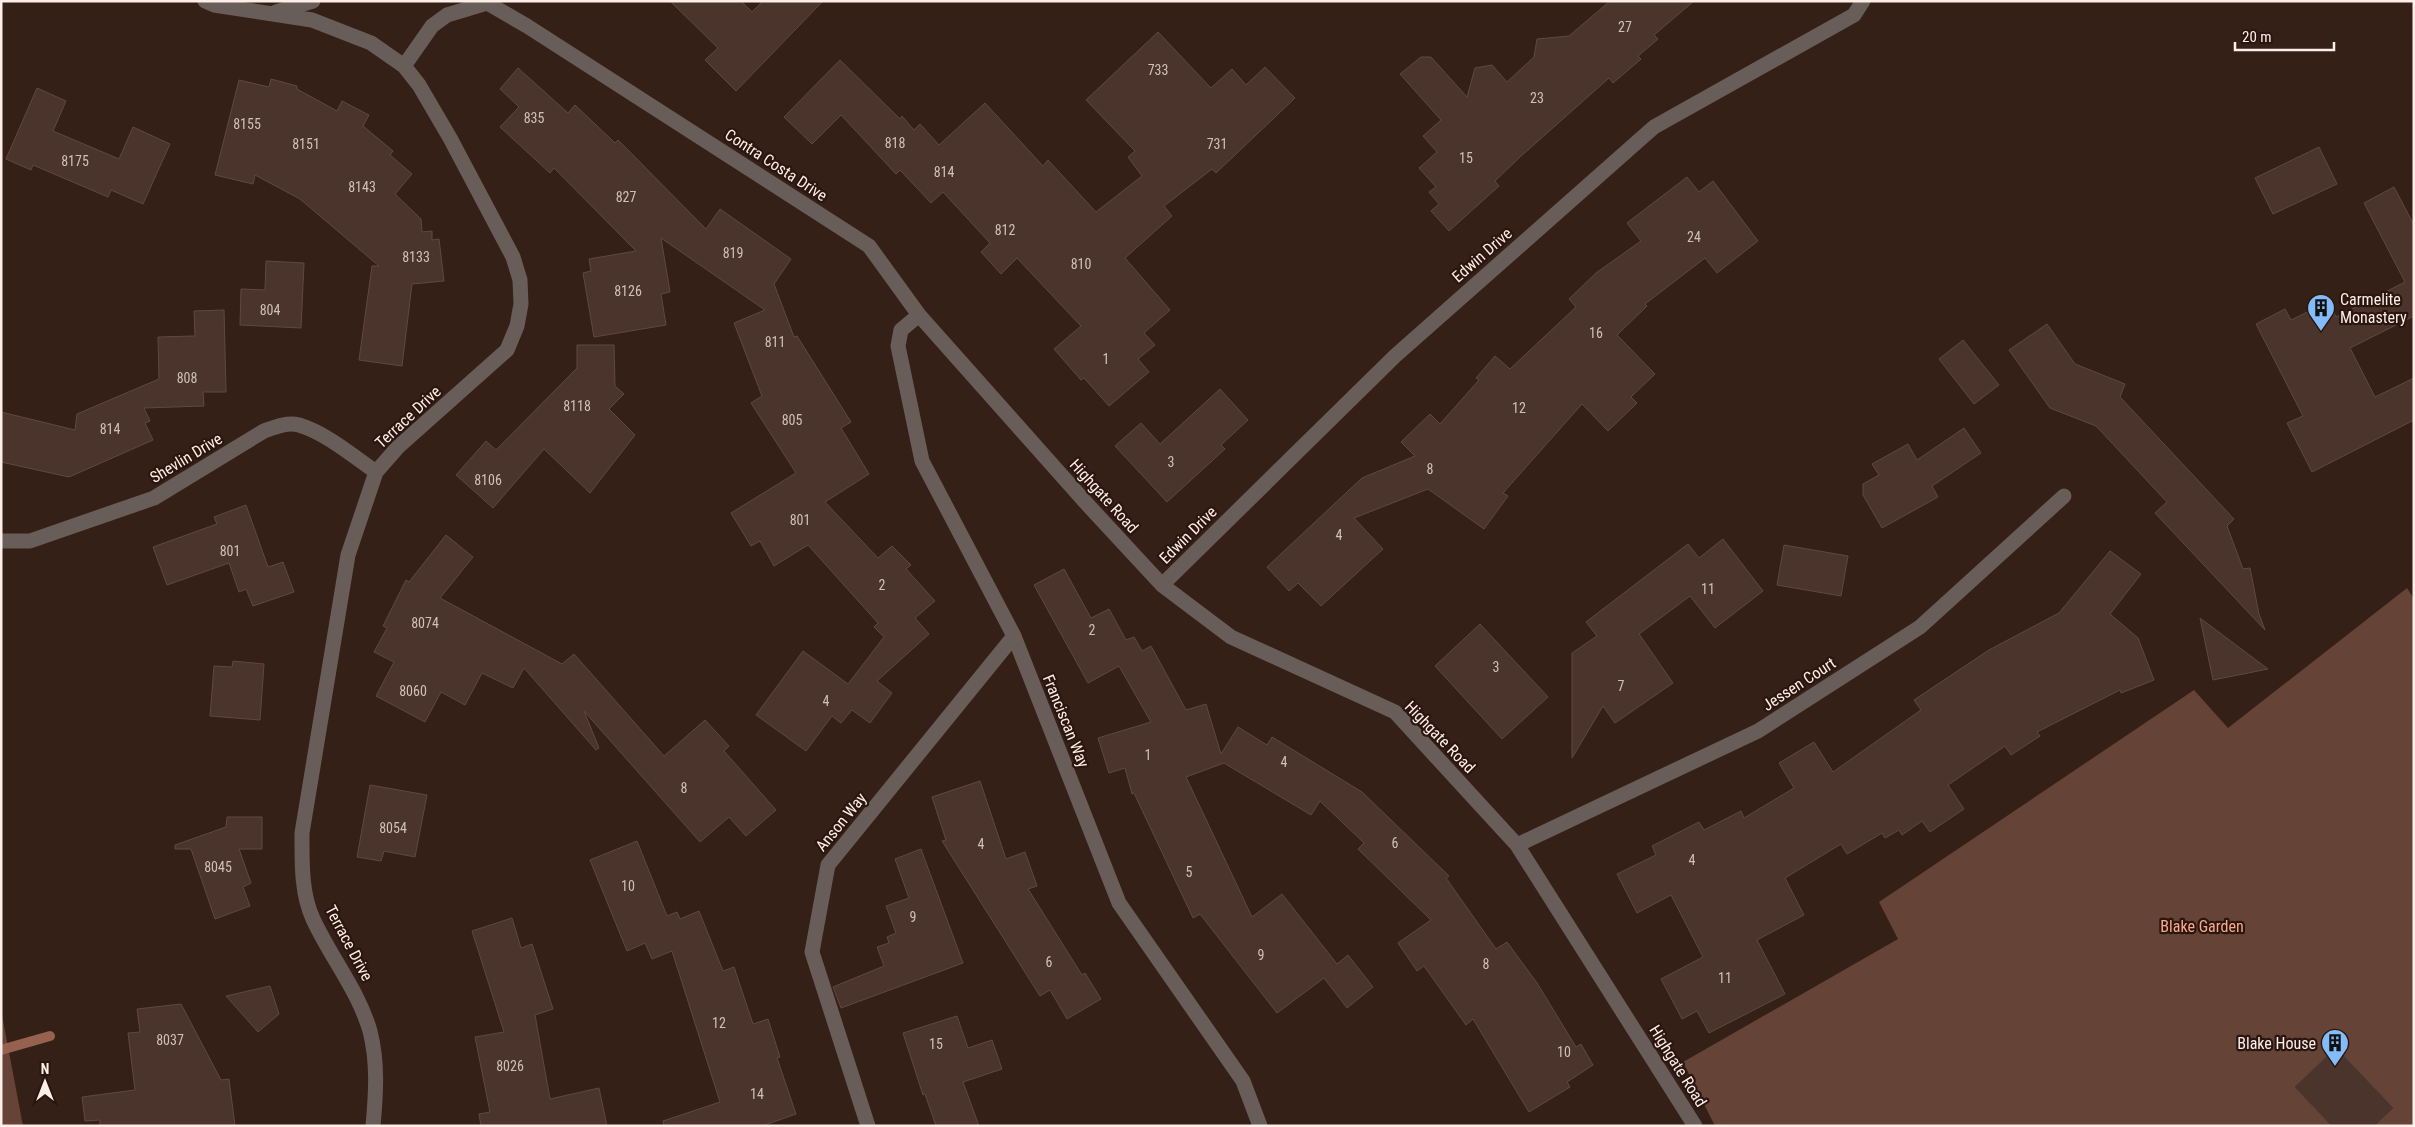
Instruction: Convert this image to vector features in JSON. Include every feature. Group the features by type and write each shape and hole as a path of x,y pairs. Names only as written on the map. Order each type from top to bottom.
{"street":[{"name":"Terrace Drive","path":"205,1 214,5 312,20 345,31 372,43 404,66 419,85 450,138 514,257 520,280 521,304 517,326 507,350 398,447 376,472 348,555 302,833 302,878 313,918 354,990 370,1031 377,1071 373,1126"},
{"path":"273,13 313,1"},
{"name":"Edwin Drive","path":"1162,585 1395,356 1654,127 1854,15 1863,1"},
{"name":"Contra Costa Drive","path":"404,66 432,26 447,15 486,2 869,246 919,315 1002,407"},
{"name":"Franciscan Way","path":"919,315 901,330 898,346 922,461 1014,636 1119,903 1243,1081 1260,1126"},
{"name":"Highgate Road","path":"1002,407 1087,504 1162,585 1231,636 1395,712 1517,846 1695,1126"},
{"name":"Shevlin Drive","path":"1,541 30,541 154,498 264,432 279,425 297,425 316,433 376,472"},
{"name":"Jessen Court","path":"1517,846 1758,731 1920,627 2064,496"},
{"name":"Anson Way","path":"868,1126 812,952 828,865 1014,636"}],"green space":[{"name":"Blake Garden","path":"2407,588 2414,599 2414,1126 1715,1126 1683,1062 1898,939 1879,902 2194,690 2228,728"},
{"path":"1,1010 23,1126 1,1126"}],"building":[{"path":"670,1 741,1 752,12 763,1 823,1 736,91 705,60 718,48"},
{"path":"1610,1 1694,1 1654,35 1658,39 1638,56 1641,59 1613,83 1609,78 1520,157 1495,181 1499,186 1449,231 1431,211 1439,204 1429,192 1436,187 1419,168 1437,152 1423,136 1441,120 1400,74 1421,57 1431,57 1467,97 1475,68 1492,65 1507,82 1534,57 1537,39 1569,36"},
{"path":"1158,32 1211,88 1232,69 1246,85 1265,67 1295,98 1216,173 1212,169 1164,206 1172,216 1125,258 1170,310 1144,333 1155,345 1138,359 1149,372 1109,406 1084,378 1081,380 1054,349 1081,326 1017,258 1001,274 981,252 990,243 943,192 931,203 900,170 896,174 841,115 812,144 784,117 840,60 900,119 902,116 914,130 920,124 939,145 985,103 1043,166 1048,160 1096,212 1142,176 1128,157 1135,151 1086,100"},
{"path":"518,68 568,113 575,105 615,143 618,140 706,229 720,209 791,259 774,284 794,337 797,336 851,422 841,428 869,474 825,502 878,558 892,546 911,565 906,569 935,601 915,618 929,634 877,681 892,693 870,723 852,710 841,723 832,716 806,751 756,715 803,651 848,684 884,637 874,627 878,623 808,545 774,566 760,541 751,546 731,513 796,473 751,403 762,396 734,323 765,310 661,238 670,292 661,294 666,325 594,337 583,273 591,271 589,259 636,251 554,168 550,173 500,127 519,107 500,89"},
{"path":"271,79 297,86 297,89 337,111 342,101 369,115 363,126 393,151 390,155 412,174 395,194 421,219 422,232 432,231 432,240 439,239 444,281 412,284 402,366 359,360 372,266 379,266 300,199 255,175 253,184 215,175 239,80 269,87"},
{"path":"37,88 66,101 53,131 119,159 133,127 170,144 143,204 111,190 108,197 33,165 31,170 6,159"},
{"path":"2319,147 2337,184 2273,214 2255,178"},
{"path":"1687,177 1699,192 1713,181 1758,241 1717,273 1705,258 1645,304 1647,306 1617,335 1655,374 1631,397 1637,403 1608,431 1582,404 1503,493 1508,496 1484,529 1428,489 1354,518 1383,549 1321,606 1298,583 1289,591 1267,567 1362,478 1415,456 1401,442 1430,414 1440,424 1479,380 1476,378 1495,356 1510,369 1576,307 1569,299 1596,273 1641,241 1627,223"},
{"name":"Carmelite Monastery","path":"2394,187 2414,225 2414,316 2350,348 2375,397 2414,378 2414,420 2312,472 2287,423 2303,416 2256,324 2285,309 2291,320 2328,302 2336,317 2405,282 2364,203"},
{"path":"266,261 304,263 301,328 240,325 241,289 265,290"},
{"path":"224,310 226,392 203,392 204,406 144,408 150,421 145,423 153,440 69,477 1,462 1,412 75,430 77,414 159,379 158,337 195,336 194,311"},
{"path":"2047,324 2075,364 2125,384 2120,397 2234,519 2227,526 2243,569 2250,568 2259,614 2265,630 2155,513 2167,502 2096,426 2050,408 2009,350"},
{"path":"1963,340 1999,385 1974,404 1939,359"},
{"path":"577,345 614,345 615,386 624,394 609,409 635,435 590,493 544,449 493,508 456,475 486,441 496,450 577,368"},
{"path":"1220,389 1248,420 1221,445 1225,449 1167,502 1115,446 1141,423 1160,444"},
{"path":"1964,428 1981,453 1932,486 1938,497 1882,528 1863,495 1863,484 1879,475 1872,464 1908,444 1917,460"},
{"path":"246,505 268,567 283,562 294,592 253,606 246,589 239,592 229,563 167,585 153,547 217,524 214,517"},
{"path":"446,535 473,557 440,598 562,664 574,654 664,756 705,720 729,746 724,751 776,810 746,836 729,817 700,842 584,711 599,748 596,750 524,668 513,688 482,673 465,705 441,692 425,722 376,696 394,662 374,652 387,628 383,626 406,580 409,582"},
{"path":"1723,539 1763,591 1715,628 1690,596 1639,634 1673,683 1615,723 1603,706 1572,758 1572,653 1597,636 1586,622 1688,544 1699,558"},
{"path":"1784,545 1848,556 1841,596 1777,585"},
{"path":"2110,551 2141,574 2110,614 2138,638 2154,680 2121,693 2120,690 2037,732 2040,736 2011,755 2005,746 1948,785 1964,809 1930,832 1922,821 1902,835 1899,830 1885,838 1882,833 1847,854 1841,844 1785,878 1804,915 1757,940 1785,994 1709,1033 1697,1011 1682,1019 1661,979 1703,957 1671,895 1637,913 1617,874 1656,855 1652,846 1699,822 1704,830 1741,811 1744,818 1794,788 1779,763 1814,742 1833,772 1921,710 1914,700 1989,650 2059,613"},
{"path":"1064,569 1091,618 1109,609 1126,640 1134,637 1142,651 1151,646 1186,710 1206,704 1221,754 1238,727 1267,745 1272,737 1362,792 1449,876 1446,878 1496,949 1507,942 1537,983 1576,1047 1581,1044 1593,1065 1567,1082 1570,1087 1529,1112 1473,1019 1466,1025 1424,966 1417,971 1398,943 1431,920 1358,849 1364,843 1320,801 1311,815 1224,763 1186,777 1252,917 1282,894 1337,964 1348,955 1373,987 1347,1008 1324,978 1277,1013 1200,914 1193,918 1134,793 1132,794 1125,768 1109,773 1098,738 1151,722 1119,666 1088,683 1034,585"},
{"path":"2200,618 2268,669 2213,680"},
{"path":"1480,624 1548,697 1502,739 1435,666"},
{"path":"233,661 264,664 260,720 210,716 214,666 232,667"},
{"path":"980,781 1006,859 1025,852 1037,886 1028,889 1082,975 1085,973 1101,999 1067,1019 1050,990 1040,996 942,841 946,840 932,797"},
{"path":"370,785 427,795 415,857 384,851 381,861 357,857"},
{"path":"227,817 262,817 262,849 239,849 251,883 243,887 250,906 215,919 191,849 175,849 175,845 226,827"},
{"path":"637,841 667,916 677,912 680,919 699,911 723,971 734,967 753,1024 768,1019 780,1057 777,1058 796,1114 762,1126 664,1126 663,1121 720,1102 672,951 652,959 645,943 627,951 590,860"},
{"path":"921,849 963,963 841,1008 833,987 884,966 877,947 889,943 887,937 896,933 886,906 909,898 895,859"},
{"path":"512,918 521,948 532,944 553,1009 535,1015 550,1099 599,1088 607,1126 481,1126 479,1114 490,1112 475,1037 504,1032 472,931"},
{"path":"270,986 279,1014 258,1032 226,996"},
{"path":"181,1004 221,1080 229,1079 235,1126 100,1126 100,1120 85,1121 82,1097 135,1090 128,1033 140,1032 137,1009"},
{"path":"957,1016 968,1048 992,1040 1002,1069 963,1082 979,1126 936,1126 925,1094 923,1095 903,1033"},
{"name":"Blake House","path":"2336,1047 2394,1108 2375,1126 2331,1126 2294,1087"}],"waterway":[{"path":"1,1050 50,1036"}],"place":[{"name":"Carmelite Monastery","path":"2321,332"},
{"name":"Blake House","path":"2335,1067"}]}
